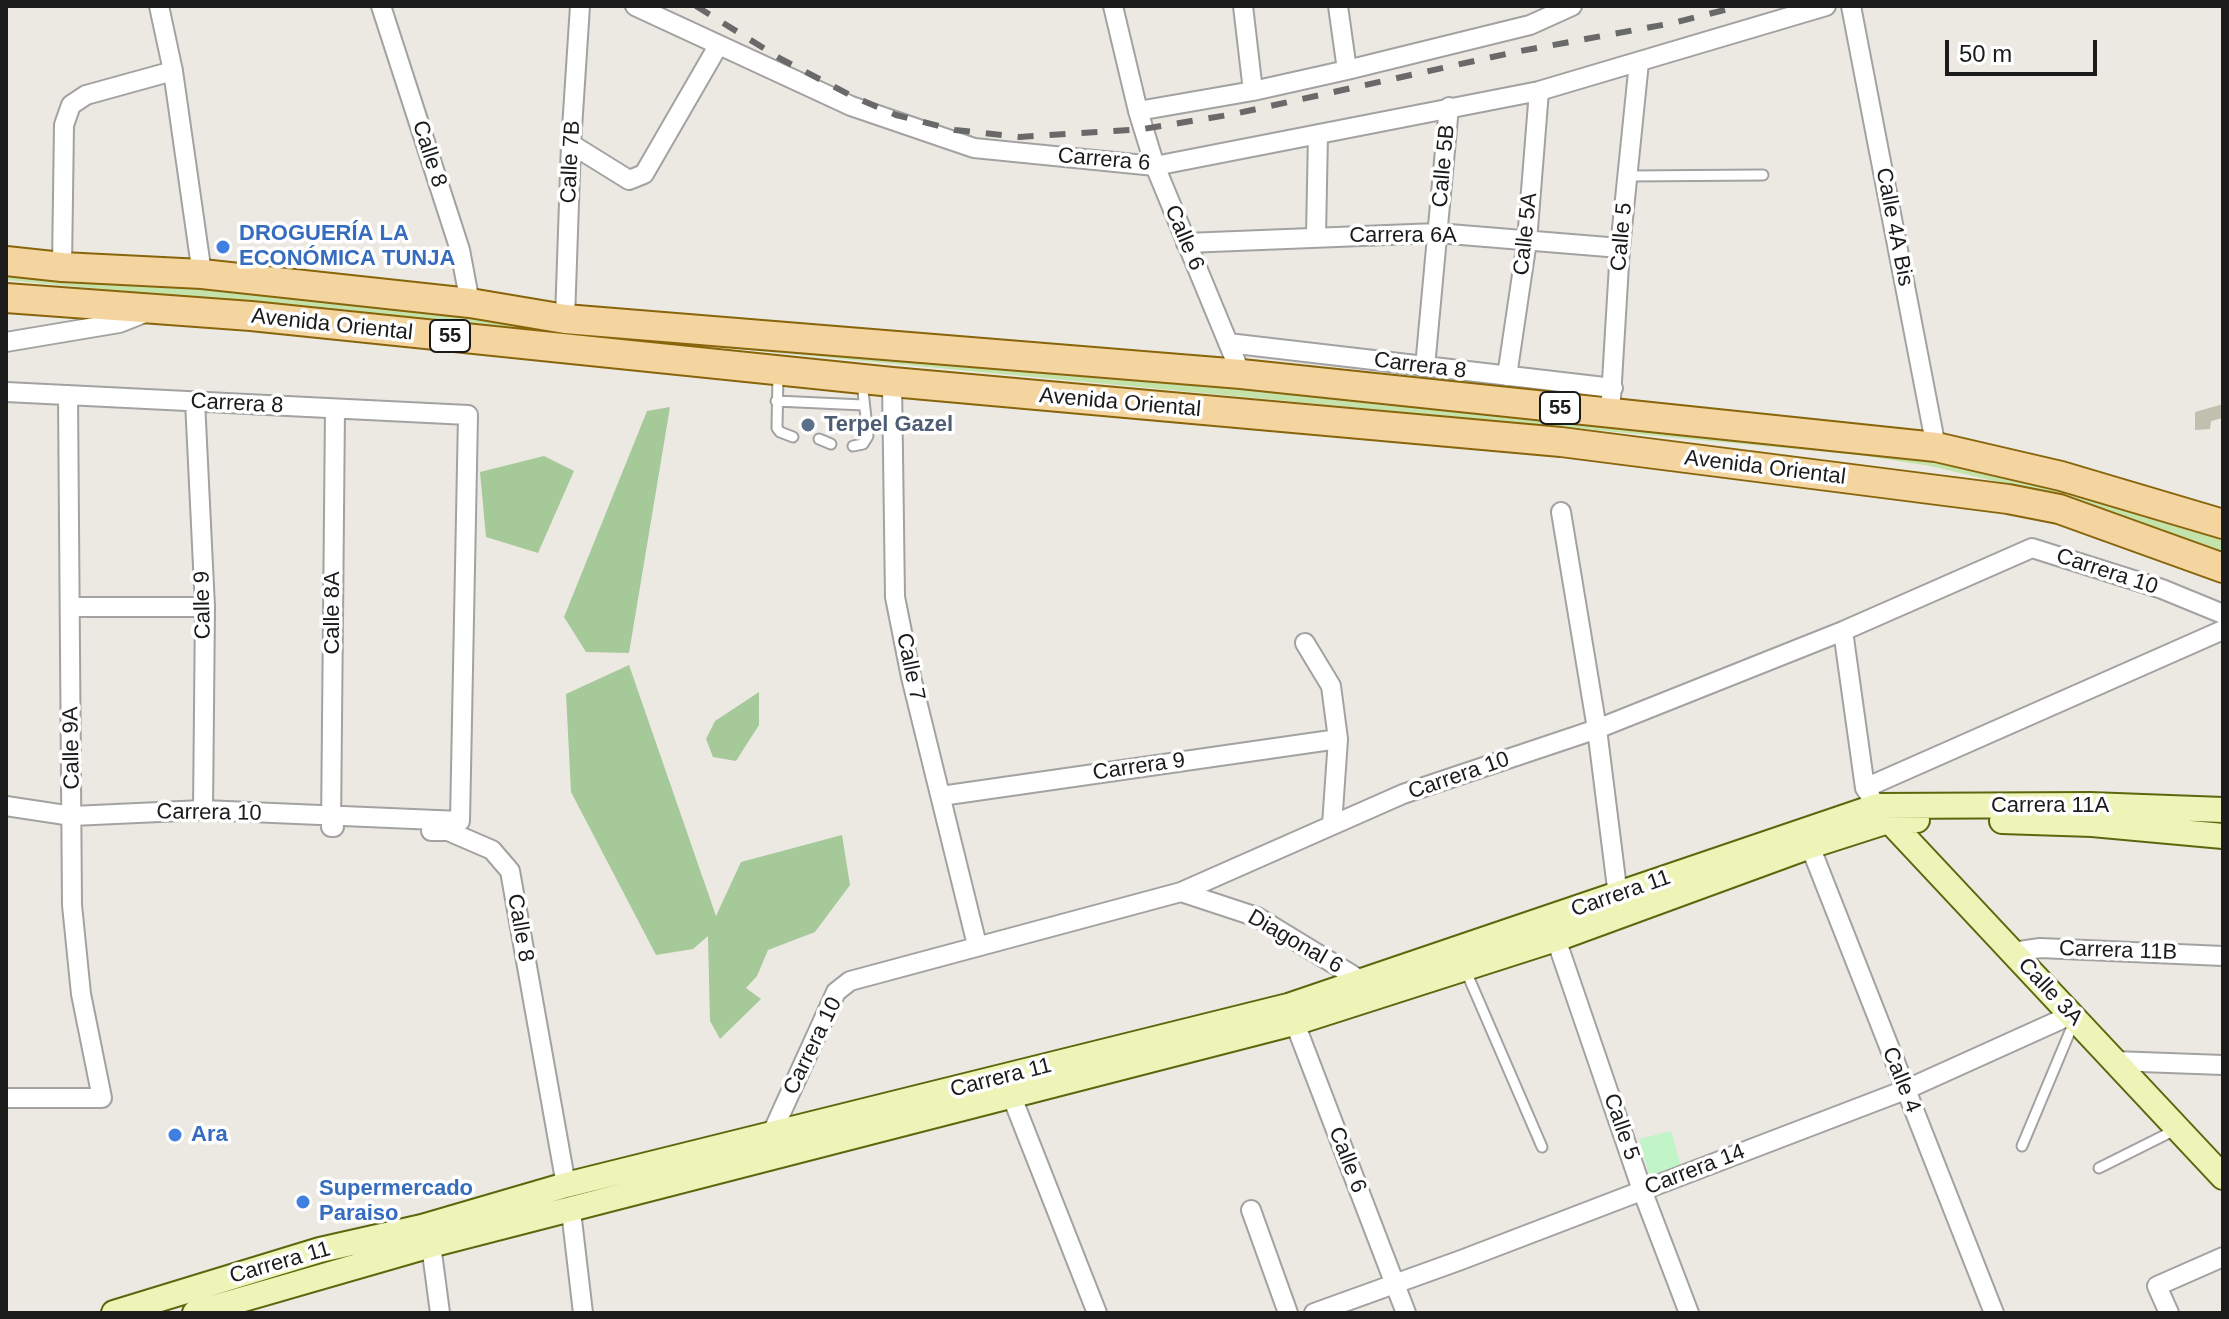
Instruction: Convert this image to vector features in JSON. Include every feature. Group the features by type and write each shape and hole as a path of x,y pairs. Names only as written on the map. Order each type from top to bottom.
{"main road":[{"name":"Avenida Oriental","path":"6,261 202,274 470,303 565,319 1241,374 1610,400 1936,447 2061,476 2223,524"},
{"name":"Avenida Oriental","path":"6,298 156,308 778,370 862,392 892,382 1561,442 2008,499 2059,509 2223,568"},
{"name":"Carrera 11A","path":"1877,805 2090,805 2223,810"},
{"name":"Carrera 11A","path":"1877,805 1935,819 2092,824 2223,836"},
{"name":"Carrera 11","path":"114,1313 320,1250 427,1236 571,1211 1008,1086 1465,969 1810,846 1877,805"},
{"name":"Carrera 11","path":"1291,1015 1362,981 1877,805"},
{"name":"Calle 3A","path":"1877,805 2223,1176"},
{"name":"Carrera 11","path":"195,1313 427,1236 566,1185 771,1135 1008,1086"}],"street":[{"path":"159,6 173,71 202,274"},
{"name":"Calle 8","path":"381,6 460,250 470,303"},
{"name":"Calle 7B","path":"565,319 580,6"},
{"name":"Carrera 6","path":"635,6 851,106 974,148 1155,166 1539,91 1639,62"},
{"name":"Calle 6","path":"1113,6 1138,111 1155,166 1241,374"},
{"path":"1243,6 1253,91"},
{"path":"1338,6 1347,70"},
{"path":"1138,111 1253,91 1347,70 1530,25 1572,6"},
{"path":"1639,62 1826,6"},
{"name":"Calle 4A Bis","path":"1851,6 1936,447"},
{"path":"571,144 629,180 644,174 718,46"},
{"name":"Calle 5","path":"1610,400 1620,248 1639,62"},
{"path":"62,267 64,125 71,105 86,95 173,71"},
{"name":"Calle 5A","path":"1507,376 1527,241 1539,91"},
{"name":"Calle 5B","path":"1425,367 1449,107"},
{"path":"1316,236 1318,134"},
{"name":"Carrera 6A","path":"1186,243 1437,233 1620,248"},
{"path":"6,342 119,323 156,308"},
{"name":"Carrera 8","path":"1228,343 1507,376 1610,400"},
{"name":"Calle 7","path":"892,382 895,597 911,677 977,945"},
{"name":"Carrera 8","path":"6,392 468,415 460,821"},
{"name":"Calle 9A","path":"6,1098 102,1098 79,979 72,905 68,395"},
{"name":"Calle 9","path":"195,401 205,607 203,810"},
{"name":"Calle 8A","path":"331,817 335,409"},
{"path":"1561,512 1597,729 1618,896"},
{"name":"Carrera 10","path":"771,1135 836,992 850,981 1181,892 1403,794 1597,729 1843,631 2032,548 2162,589 2223,614"},
{"path":"70,607 205,607"},
{"name":"Carrera 11","path":"1877,805 2223,630"},
{"path":"1843,631 1877,805"},
{"path":"1305,643 1331,686 1338,739 1332,825"},
{"name":"Carrera 9","path":"941,796 1338,739"},
{"name":"Carrera 10","path":"6,806 72,816 203,810 460,821"},
{"name":"Calle 8","path":"331,817 331,827 448,831 492,850 510,871 566,1185"},
{"name":"Calle 4","path":"1810,846 1994,1313"},
{"name":"Diagonal 6","path":"1181,892 1257,917 1362,981"},
{"name":"Calle 5","path":"1556,939 1642,1190 1689,1313"},
{"name":"Carrera 11B","path":"2013,952 2040,948 2223,956"},
{"name":"Calle 6","path":"1291,1015 1406,1313"},
{"name":"Carrera 14","path":"1314,1313 1905,1090 2073,1017"},
{"path":"2114,1061 2223,1065"},
{"path":"1008,1086 1097,1313"},
{"path":"1251,1210 1288,1313"},
{"path":"571,1211 583,1313"},
{"path":"427,1236 440,1313"},
{"path":"2169,1313 2157,1286 2223,1257"}],"lane":[{"path":"1629,176 1763,175"},
{"path":"778,370 777,428 793,437"},
{"path":"776,401 862,392 868,436 863,444 853,446"},
{"path":"819,439 831,444"},
{"path":"1465,969 1542,1147"},
{"path":"2022,1146 2073,1017"},
{"path":"2099,1168 2178,1128"}],"shaded area":[{"path":"2223,404 2223,418 2211,421 2210,429 2195,430 2195,412"}],"green space":[{"path":"6,264 1852,443 2020,476 2223,539 2223,555 2020,487 1930,466 1859,455 6,280"},
{"path":"670,407 629,653 586,652 564,617 647,411"},
{"path":"544,456 574,471 538,553 486,537 480,472"},
{"path":"629,665 716,916 741,862 842,835 850,885 815,932 768,950 757,976 746,988 761,999 720,1039 710,1021 708,936 693,949 656,955 571,792 566,694"},
{"path":"759,692 759,725 736,761 713,757 706,739 715,721"},
{"path":"1671,1131 1681,1167 1650,1178 1639,1139"}],"railway":[{"path":"696,6 781,59 896,115 955,130 1020,137 1143,129 1234,114 1515,52 1673,23 1740,6"}],"place":[{"name":"DROGUERÍA LA ECONÓMICA TUNJA","path":"223,247"},
{"name":"Terpel Gazel","path":"808,425"},
{"name":"Ara","path":"175,1135"},
{"name":"Supermercado Paraiso","path":"303,1202"}]}
